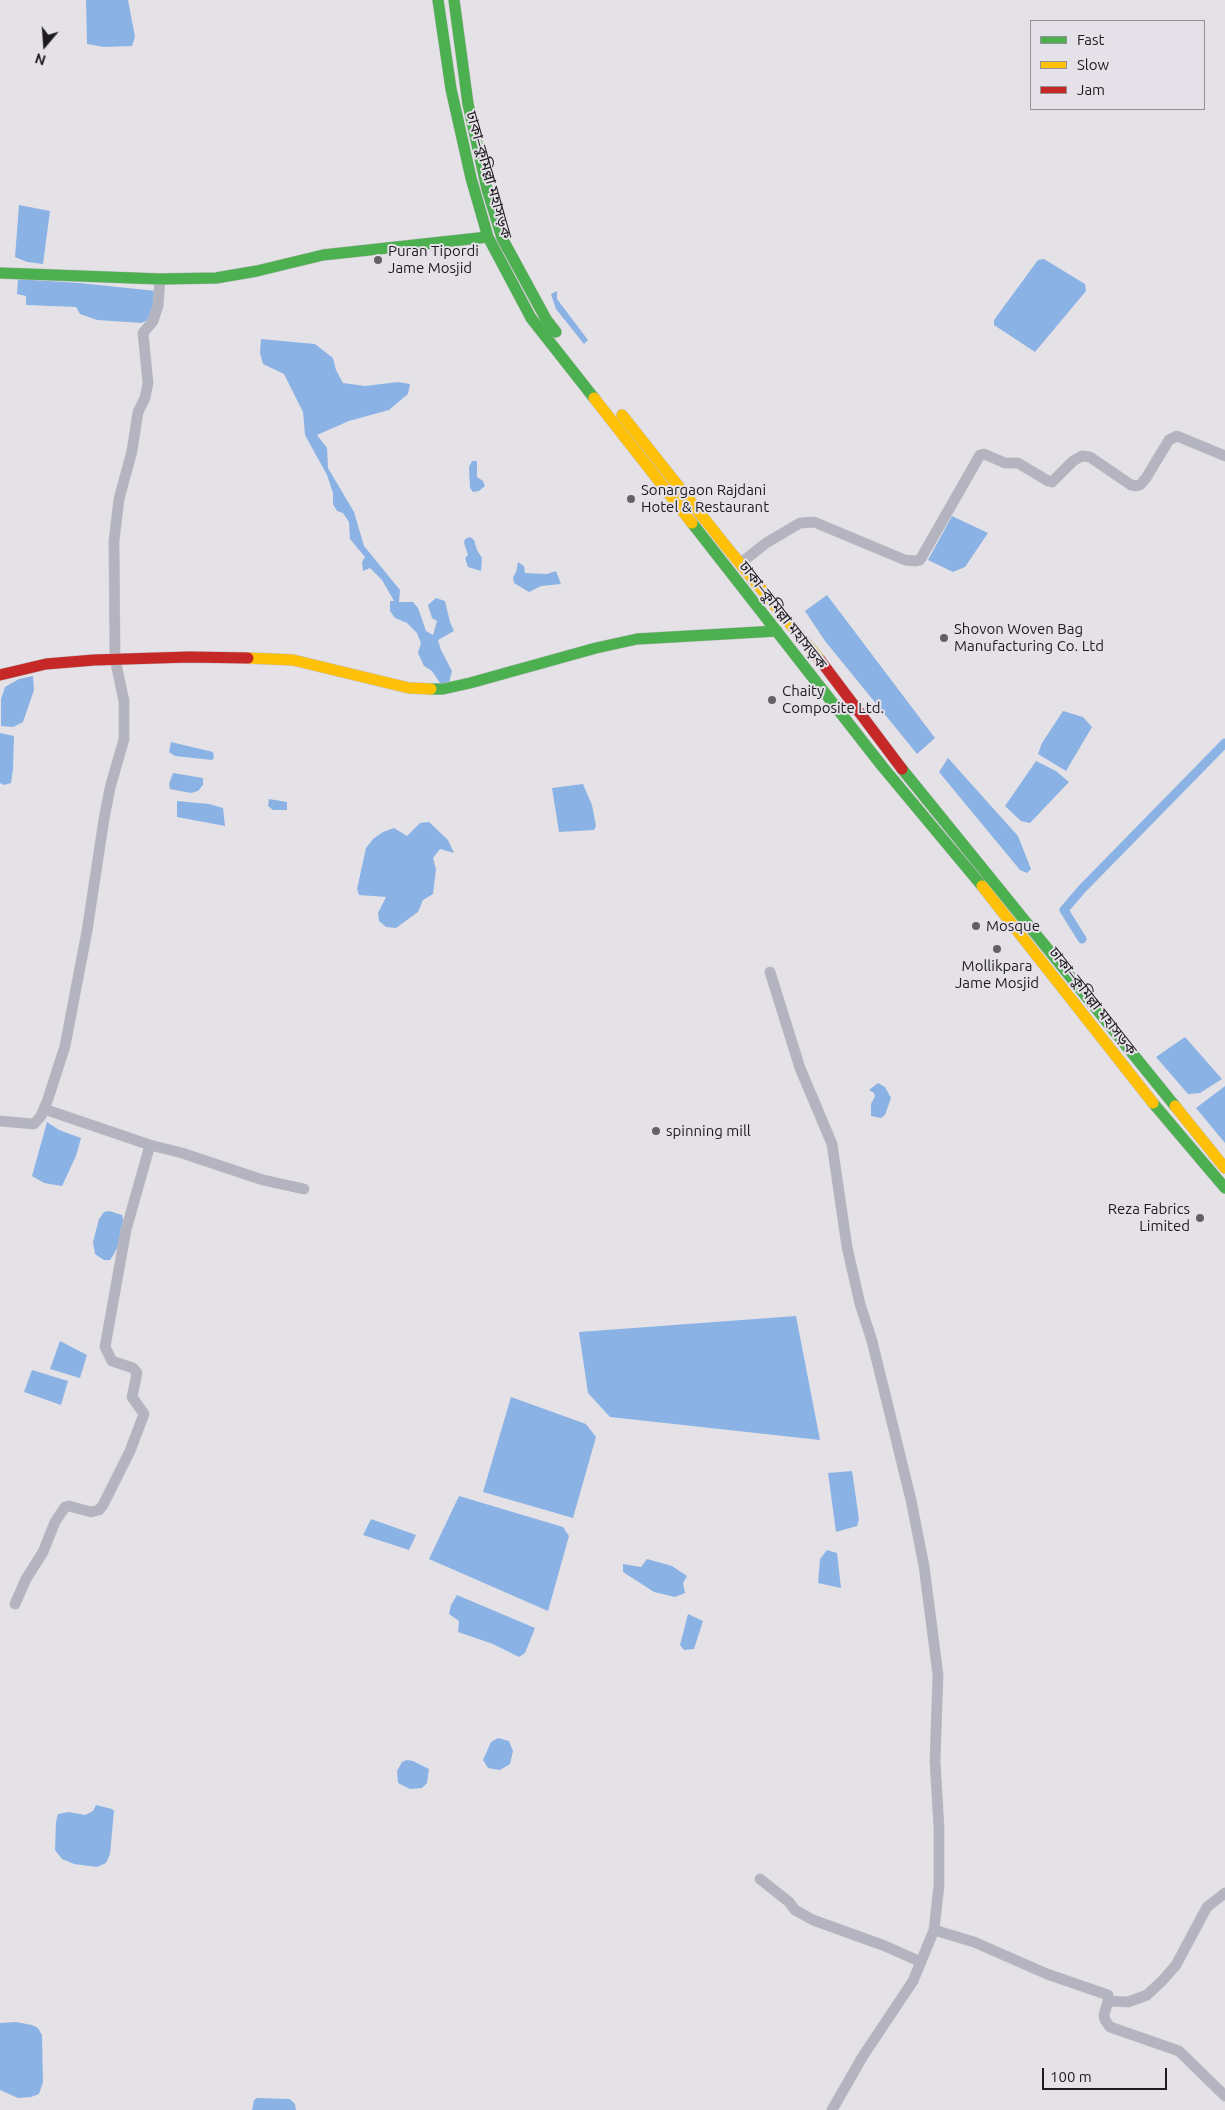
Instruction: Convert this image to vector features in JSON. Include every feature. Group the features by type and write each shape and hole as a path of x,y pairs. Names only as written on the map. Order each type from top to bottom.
{"main road":[{"name":"ঢাকা–কুমিল্লা মহাসড়ক","path":"438,0 451,89 471,178 494,240 531,318 882,766 992,899 1155,1105 1225,1188"},
{"name":"ঢাকা–কুমিল্লা মহাসড়ক","path":"454,0 468,104 487,188 494,240 546,319 741,563 802,636 895,760 1225,1168"},
{"path":"0,273 160,279 216,278 323,255 494,240"},
{"path":"0,675 46,664 115,659 189,657 294,660 409,688 442,689 637,639 777,631"}],"street":[{"path":"0,1121 34,1124 41,1116 65,1046 87,931 104,819 110,788 124,739 124,701 115,659 114,541 119,499 132,451 138,412 145,398 148,383 143,333 153,320 158,306 160,279"},
{"path":"741,563 766,543 800,523 814,522 882,552 905,560 915,562 920,560 980,455 984,454 1005,463 1018,463 1052,482 1073,461 1082,456 1090,457 1131,485 1136,486 1140,485 1146,478 1169,440 1177,436 1225,456"},
{"path":"770,972 800,1068 832,1144 847,1247 911,1500 924,1566 938,1675 936,1761 939,1828 938,1886 934,1930 913,1982 863,2056 832,2110"},
{"path":"44,1109 150,1145 182,1153 263,1180 304,1189"},
{"path":"15,1604 26,1579 43,1552 61,1512 68,1506 87,1512 95,1512 103,1506 140,1428 144,1414 132,1397 137,1373 133,1368 112,1361 105,1347 126,1230 150,1145"},
{"path":"760,1879 789,1902 795,1910 813,1920 885,1946 921,1962"},
{"path":"1108,2002 1128,2002 1147,1995 1162,1981 1176,1965 1207,1908 1225,1892"},
{"path":"934,1930 974,1942 1047,1974 1108,1995 1104,2015 1110,2027 1180,2051 1225,2096"}],"water":[{"path":"86,0 128,0 135,37 132,46 104,47 87,44"},
{"path":"19,205 50,211 43,264 27,262 15,257"},
{"path":"1044,259 1085,284 1086,291 1035,352 994,325 994,320 1038,260"},
{"path":"18,279 156,291 151,319 141,323 97,320 80,314 76,307 26,305 26,296 17,294"},
{"path":"557,291 557,299 588,340 584,344 556,309 551,294"},
{"path":"261,339 315,344 333,358 336,370 343,383 365,386 398,382 410,384 408,394 389,410 349,421 317,435 327,448 328,468 354,512 364,546 400,590 399,602 413,602 418,608 426,631 433,635 437,621 432,618 428,605 436,598 445,601 454,631 438,640 452,671 449,683 440,683 432,671 424,666 418,653 421,643 417,633 407,623 395,618 390,611 390,601 394,601 382,580 370,568 363,571 362,562 365,557 350,539 349,522 343,513 337,511 333,504 333,493 327,475 305,435 303,412 284,374 263,364 260,353"},
{"path":"472,461 477,461 477,477 483,481 485,486 479,491 473,492 470,488 469,467"},
{"path":"952,516 988,533 965,567 953,572 928,560"},
{"path":"470,537 474,540 482,558 481,571 468,567 465,558 468,555 464,543 465,539"},
{"path":"518,562 524,566 525,573 547,574 556,571 561,584 541,586 529,592 514,583 513,577"},
{"path":"827,595 935,738 917,754 825,641 805,611"},
{"path":"33,676 34,690 23,722 13,727 1,726 1,699 5,687 19,679"},
{"path":"1063,711 1083,717 1092,727 1066,771 1038,754 1042,743"},
{"path":"0,733 14,736 11,783 4,785 0,783"},
{"path":"171,742 213,752 214,757 212,760 175,756 169,752"},
{"path":"948,758 1018,836 1031,869 1027,873 1020,870 939,772"},
{"path":"1036,761 1056,771 1069,782 1030,823 1021,821 1005,806"},
{"path":"173,773 203,778 203,785 198,791 191,793 170,789 169,784"},
{"path":"583,784 592,805 596,826 594,830 559,832 552,788"},
{"path":"269,799 287,802 287,810 273,810 268,806"},
{"path":"177,801 209,804 223,808 225,826 177,817"},
{"path":"429,822 448,840 454,853 440,849 433,858 436,869 433,894 423,900 418,912 396,928 386,927 379,921 378,913 386,897 359,895 357,889 366,848 373,839 383,832 394,828 407,836 420,823"},
{"path":"1185,1037 1222,1079 1200,1093 1188,1094 1156,1057"},
{"path":"878,1083 885,1087 891,1098 885,1115 881,1118 871,1116 871,1104 875,1096 869,1090"},
{"path":"1225,1086 1225,1143 1196,1108"},
{"path":"47,1122 59,1130 81,1138 76,1156 62,1186 44,1183 32,1176"},
{"path":"109,1211 122,1215 124,1223 119,1244 114,1254 110,1260 104,1260 95,1254 93,1242 99,1219 104,1212"},
{"path":"796,1316 820,1440 610,1417 588,1393 579,1332"},
{"path":"60,1341 87,1355 80,1378 50,1369"},
{"path":"32,1370 68,1381 61,1405 24,1392"},
{"path":"511,1397 586,1424 596,1437 573,1518 483,1492"},
{"path":"852,1471 859,1519 857,1526 836,1532 828,1473"},
{"path":"459,1496 563,1527 569,1536 548,1611 429,1559"},
{"path":"371,1519 416,1535 409,1550 363,1535"},
{"path":"827,1550 837,1553 841,1588 818,1583 820,1559"},
{"path":"647,1559 672,1566 687,1576 683,1583 685,1593 675,1597 654,1592 623,1572 623,1564 641,1567"},
{"path":"457,1595 535,1628 525,1653 519,1657 493,1644 458,1632 459,1621 449,1614 451,1605"},
{"path":"688,1614 703,1621 694,1649 684,1650 680,1645"},
{"path":"498,1738 509,1741 513,1751 510,1764 500,1770 488,1768 483,1760 491,1742"},
{"path":"407,1760 429,1769 427,1783 422,1788 410,1789 398,1783 397,1771 402,1762"},
{"path":"96,1805 114,1811 110,1854 106,1863 97,1867 74,1864 62,1859 55,1850 58,1814 69,1812 85,1815 93,1811"},
{"path":"16,2022 38,2028 42,2035 43,2082 39,2094 31,2097 18,2098 0,2090 0,2023"},
{"path":"257,2098 290,2099 295,2104 296,2110 252,2110 254,2100"}],"waterway":[{"path":"1082,939 1064,910 1082,889 1225,743"}],"traffic: fast":[{"path":"438,0 451,89 471,178 488,237 531,318 594,398"},
{"path":"454,0 468,104 487,189 502,238 546,319 556,332"},
{"path":"0,273 160,279 216,278 257,271 323,255 488,237"},
{"path":"692,523 882,766 982,886"},
{"path":"431,689 443,689 470,683 596,648 637,639 777,631"},
{"path":"902,769 1175,1106"},
{"path":"1153,1103 1225,1188"}],"traffic: slow":[{"path":"594,398 692,523"},
{"path":"622,415 729,550 820,660"},
{"path":"248,658 293,660 409,688 431,689"},
{"path":"982,886 1153,1103"},
{"path":"1175,1106 1225,1168"}],"traffic: jam":[{"path":"0,675 46,664 94,660 189,657 248,658"},
{"path":"820,660 902,769"}],"place":[{"name":"Puran Tipordi Jame Mosjid","path":"378,260"},
{"name":"Sonargaon Rajdani Hotel & Restaurant","path":"631,499"},
{"name":"Shovon Woven Bag Manufacturing Co. Ltd","path":"944,638"},
{"name":"Chaity Composite Ltd.","path":"772,700"},
{"name":"Mosque","path":"976,926"},
{"name":"Mollikpara Jame Mosjid","path":"997,949"},
{"name":"spinning mill","path":"656,1131"},
{"name":"Reza Fabrics Limited","path":"1200,1218"}]}
